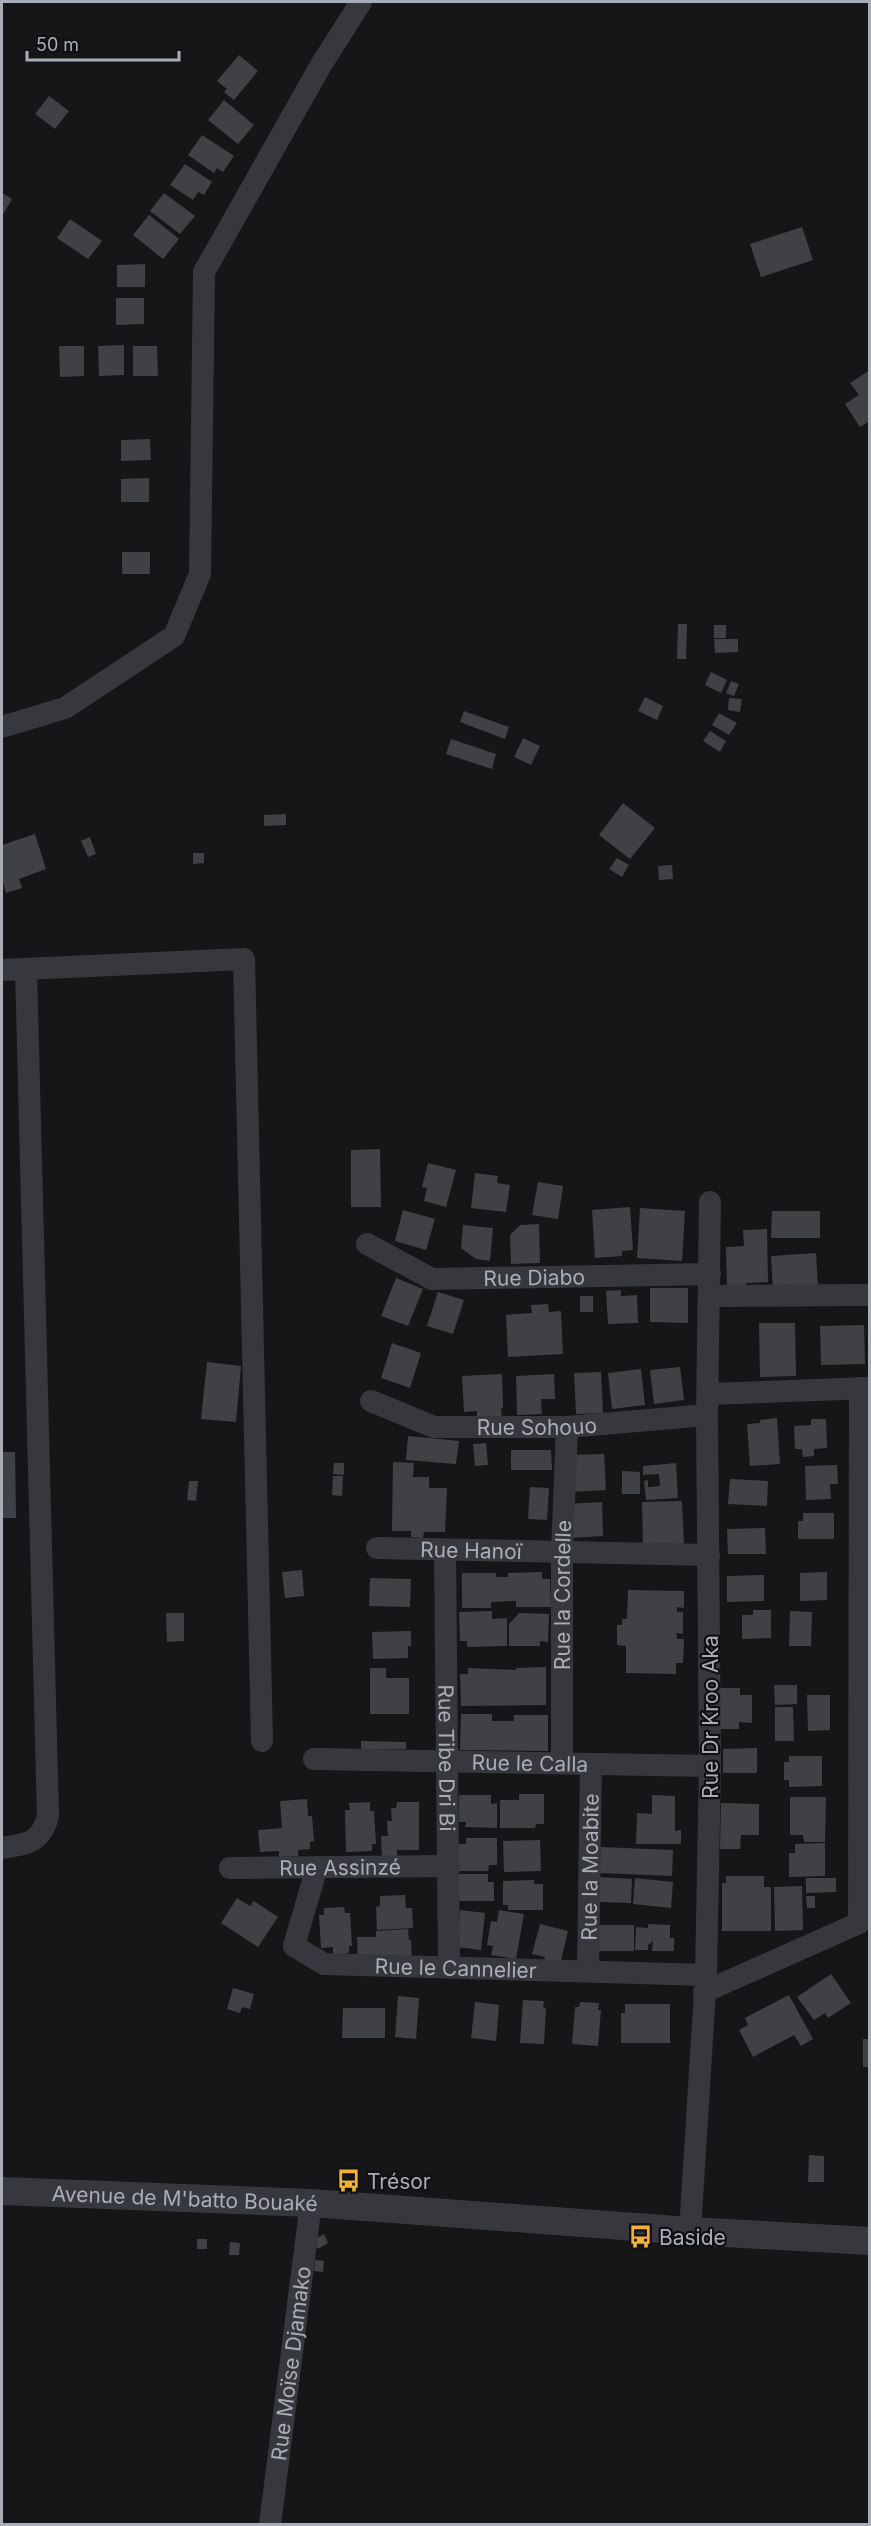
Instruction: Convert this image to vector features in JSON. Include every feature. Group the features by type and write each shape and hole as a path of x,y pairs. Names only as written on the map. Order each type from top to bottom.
{"street":[{"path":"2,727 65,708 174,636 200,574 204,272 321,65 361,2"},
{"path":"2,970 244,959 261,1742"},
{"path":"2,1848 28,1844 44,1832 48,1816 26,969"},
{"name":"Rue Dr Kroo Aka","path":"690,2231 705,1984 710,1766 708,1404 710,1202"},
{"name":"Rue Diabo","path":"367,1244 432,1279 710,1285 870,1295"},
{"path":"705,1984 864,1917 865,1388"},
{"name":"Rue Sohouo","path":"370,1401 434,1427 567,1427 708,1404 865,1388"},
{"name":"Rue la Cordelle","path":"562,1763 562,1552 567,1427"},
{"name":"Rue Hanoï","path":"377,1548 709,1555"},
{"name":"Rue Tibe Dri Bi","path":"445,1550 449,1967"},
{"name":"Rue le Calla","path":"314,1759 710,1766"},
{"name":"Rue la Moabite","path":"588,1971 591,1764"},
{"name":"Rue Assinzé","path":"230,1868 448,1866"},
{"name":"Rue le Cannelier","path":"318,1867 294,1946 324,1964 588,1971 705,1984"},
{"name":"Avenue de M'batto Bouaké","path":"2,2191 311,2203 690,2231 870,2241"},
{"name":"Rue Moïse Djamako","path":"270,2524 311,2203"}],"building":[{"path":"239,55 258,71 234,100 224,92 227,89 217,81"},
{"path":"49,96 69,111 55,129 35,114"},
{"path":"224,100 254,125 238,144 208,120"},
{"path":"202,135 234,156 223,172 217,168 214,173 188,155"},
{"path":"185,164 212,182 204,195 198,192 193,200 170,185"},
{"path":"2,193 12,199 2,216"},
{"path":"164,193 195,216 180,234 150,211"},
{"path":"149,215 179,239 163,259 133,235"},
{"path":"70,219 102,241 88,259 57,238"},
{"path":"802,227 813,260 761,277 750,244"},
{"path":"145,264 145,287 117,287 117,265"},
{"path":"116,298 144,298 144,324 116,325"},
{"path":"124,345 124,375 99,376 98,346"},
{"path":"59,346 84,346 84,376 60,377"},
{"path":"133,346 157,346 158,376 133,376"},
{"path":"870,370 870,421 860,427 845,404 859,395 850,383"},
{"path":"150,439 151,460 121,461 121,440"},
{"path":"149,478 149,502 121,502 121,479"},
{"path":"122,552 150,552 150,574 122,574"},
{"path":"678,624 687,624 686,659 677,659"},
{"path":"714,625 726,625 726,638 714,638"},
{"path":"714,639 738,639 738,652 715,653"},
{"path":"711,672 727,680 721,693 705,685"},
{"path":"731,681 739,684 734,696 726,693"},
{"path":"645,697 663,706 657,720 638,711"},
{"path":"729,698 742,699 740,712 728,710"},
{"path":"464,711 509,727 505,739 460,722"},
{"path":"719,713 737,723 729,735 712,725"},
{"path":"710,731 726,741 720,752 703,741"},
{"path":"523,738 540,746 531,765 514,757"},
{"path":"451,739 496,754 492,769 446,754"},
{"path":"623,803 655,828 630,859 599,835"},
{"path":"286,814 286,825 264,826 264,815"},
{"path":"35,834 46,869 19,879 22,888 6,893 2,880 2,845"},
{"path":"90,837 96,854 88,857 81,841"},
{"path":"193,853 204,853 204,863 193,864"},
{"path":"617,858 629,865 622,877 609,869"},
{"path":"672,865 673,879 659,880 658,866"},
{"path":"380,1149 381,1207 351,1207 351,1150"},
{"path":"428,1163 456,1170 446,1207 424,1201 427,1188 422,1187"},
{"path":"475,1173 498,1176 497,1183 510,1185 506,1212 471,1208"},
{"path":"538,1182 563,1186 558,1219 532,1215"},
{"path":"630,1207 633,1250 622,1251 622,1256 595,1258 592,1210"},
{"path":"640,1208 685,1211 682,1261 637,1258"},
{"path":"403,1210 435,1219 426,1250 395,1241"},
{"path":"772,1211 820,1211 820,1238 771,1238"},
{"path":"539,1224 540,1263 511,1264 510,1235 520,1225"},
{"path":"463,1225 493,1228 490,1261 476,1259 461,1248"},
{"path":"767,1229 768,1282 746,1283 746,1291 727,1292 726,1247 744,1246 743,1230"},
{"path":"816,1253 818,1287 773,1290 771,1256"},
{"path":"396,1278 423,1289 408,1326 381,1316"},
{"path":"650,1288 688,1288 688,1323 650,1322"},
{"path":"621,1290 621,1296 637,1295 638,1323 608,1324 606,1291"},
{"path":"438,1292 464,1300 453,1334 427,1326"},
{"path":"580,1296 593,1296 593,1312 580,1312"},
{"path":"548,1304 549,1312 561,1311 563,1354 508,1357 506,1315 532,1313 531,1305"},
{"path":"759,1323 795,1323 796,1376 760,1377"},
{"path":"864,1325 865,1364 821,1365 820,1326"},
{"path":"392,1343 421,1353 410,1388 381,1378"},
{"path":"207,1362 241,1366 236,1422 201,1419"},
{"path":"680,1367 684,1400 654,1404 650,1370"},
{"path":"641,1369 645,1405 612,1409 608,1373"},
{"path":"601,1372 603,1413 576,1414 574,1373"},
{"path":"502,1374 502,1420 477,1421 477,1411 464,1412 462,1376"},
{"path":"554,1374 555,1399 541,1399 542,1414 517,1415 516,1376"},
{"path":"777,1418 780,1464 750,1466 747,1424"},
{"path":"811,1419 826,1419 827,1448 814,1449 814,1456 803,1457 802,1449 795,1449 794,1426 811,1425"},
{"path":"408,1436 459,1441 456,1464 406,1460"},
{"path":"486,1443 488,1465 475,1466 473,1444"},
{"path":"511,1450 551,1450 552,1470 511,1470"},
{"path":"2,1452 15,1452 16,1518 2,1518"},
{"path":"604,1454 606,1490 570,1492 569,1455"},
{"path":"393,1462 414,1463 413,1477 429,1477 429,1488 447,1488 445,1532 424,1532 423,1538 411,1537 411,1531 392,1531"},
{"path":"334,1463 344,1463 344,1475 333,1474"},
{"path":"676,1463 678,1498 646,1500 644,1481 648,1480 648,1487 660,1486 659,1474 643,1475 643,1466"},
{"path":"837,1465 838,1484 830,1484 831,1499 806,1500 805,1466"},
{"path":"622,1471 640,1472 640,1494 622,1494"},
{"path":"333,1476 343,1476 342,1496 332,1495"},
{"path":"730,1479 768,1481 767,1506 728,1504"},
{"path":"189,1481 198,1481 196,1501 187,1500"},
{"path":"530,1487 549,1488 547,1520 528,1519"},
{"path":"682,1501 684,1545 643,1547 642,1502"},
{"path":"602,1502 603,1536 570,1538 568,1504"},
{"path":"803,1513 834,1513 834,1539 798,1539 798,1521 803,1521"},
{"path":"765,1528 766,1554 728,1554 727,1529"},
{"path":"302,1570 304,1596 285,1598 282,1572"},
{"path":"542,1572 542,1579 550,1579 551,1607 516,1607 516,1601 491,1602 491,1608 462,1608 462,1573 496,1573 496,1577 508,1577 508,1573"},
{"path":"827,1572 827,1600 800,1601 800,1573"},
{"path":"764,1575 764,1601 727,1602 727,1576"},
{"path":"370,1578 411,1579 410,1607 369,1606"},
{"path":"628,1590 684,1591 684,1608 677,1607 677,1612 683,1612 683,1634 676,1633 677,1639 684,1639 683,1663 676,1663 676,1674 626,1673 626,1646 617,1645 617,1625 622,1625 622,1619 627,1619"},
{"path":"753,1610 771,1610 771,1638 742,1639 742,1615 753,1615"},
{"path":"492,1611 492,1619 507,1618 507,1646 467,1647 467,1641 460,1641 459,1612"},
{"path":"790,1611 812,1612 811,1646 789,1646"},
{"path":"166,1613 184,1613 184,1641 167,1642"},
{"path":"519,1613 549,1614 548,1642 540,1641 540,1646 509,1646 509,1624"},
{"path":"411,1631 408,1658 373,1659 372,1632"},
{"path":"546,1667 546,1705 461,1706 460,1674 468,1674 468,1668 516,1670 516,1668"},
{"path":"370,1668 386,1668 386,1678 409,1678 409,1714 370,1714"},
{"path":"774,1685 797,1685 797,1704 775,1705"},
{"path":"714,1688 740,1688 740,1695 752,1695 752,1723 739,1722 739,1729 714,1729"},
{"path":"807,1695 830,1695 830,1730 808,1731"},
{"path":"775,1707 793,1707 794,1741 775,1741"},
{"path":"461,1714 492,1714 492,1721 514,1721 514,1715 548,1715 548,1751 460,1750"},
{"path":"361,1741 406,1742 406,1749 361,1749"},
{"path":"757,1748 757,1773 723,1773 723,1749"},
{"path":"789,1756 822,1756 822,1786 789,1787 789,1780 784,1780 784,1762 789,1762"},
{"path":"519,1794 544,1794 544,1824 536,1824 535,1828 500,1828 500,1800 519,1800"},
{"path":"459,1795 491,1795 491,1804 497,1803 497,1828 465,1827 466,1822 459,1822"},
{"path":"652,1795 675,1796 675,1831 681,1830 681,1844 636,1844 637,1813 652,1814"},
{"path":"790,1797 826,1797 825,1842 804,1842 803,1835 790,1835"},
{"path":"307,1799 308,1816 312,1816 314,1841 310,1842 310,1849 298,1850 298,1856 279,1857 279,1851 260,1852 258,1830 282,1828 280,1801"},
{"path":"370,1802 370,1811 374,1811 376,1844 372,1844 372,1851 346,1852 345,1810 350,1810 349,1803"},
{"path":"397,1802 419,1802 419,1850 397,1850 397,1861 382,1861 381,1836 388,1836 387,1821 392,1821 391,1808 396,1808"},
{"path":"721,1803 759,1804 759,1835 741,1835 740,1849 720,1849"},
{"path":"466,1838 497,1838 497,1865 489,1865 488,1871 458,1871 458,1844 466,1844"},
{"path":"540,1840 541,1871 504,1872 503,1841"},
{"path":"825,1843 825,1876 789,1877 789,1853 795,1853 795,1844"},
{"path":"601,1847 673,1850 672,1876 599,1873"},
{"path":"457,1874 488,1874 488,1882 494,1882 494,1901 457,1901"},
{"path":"726,1876 764,1876 764,1887 771,1887 771,1931 722,1931 722,1883 726,1883"},
{"path":"599,1877 632,1879 631,1903 598,1902"},
{"path":"635,1878 673,1882 671,1908 633,1904"},
{"path":"806,1878 836,1878 836,1892 806,1893"},
{"path":"534,1880 534,1884 543,1884 543,1910 508,1910 508,1905 503,1905 503,1881"},
{"path":"802,1886 803,1930 775,1931 774,1887"},
{"path":"405,1895 406,1908 412,1908 413,1928 377,1930 376,1907 380,1906 380,1896"},
{"path":"806,1896 815,1896 815,1908 807,1908"},
{"path":"237,1898 250,1906 254,1901 278,1917 258,1947 221,1923"},
{"path":"344,1907 345,1913 350,1913 352,1946 349,1946 349,1953 333,1955 333,1947 321,1948 319,1915 324,1915 324,1908"},
{"path":"460,1910 485,1913 481,1950 456,1947"},
{"path":"499,1910 524,1914 516,1959 491,1955 493,1946 487,1945 491,1921 497,1922"},
{"path":"540,1924 568,1931 559,1969 543,1965 545,1957 532,1954"},
{"path":"648,1924 670,1925 670,1938 674,1938 674,1951 652,1951 653,1941 648,1945 648,1950 635,1950 636,1927 648,1928"},
{"path":"598,1925 634,1925 634,1951 598,1951"},
{"path":"408,1929 412,1963 358,1960 357,1937 376,1937 376,1931"},
{"path":"831,1974 851,2003 828,2018 825,2013 814,2020 797,1997"},
{"path":"233,1988 254,1994 250,2009 242,2007 240,2013 227,2009"},
{"path":"789,1995 813,2039 801,2046 794,2035 753,2057 739,2030 748,2025 745,2018"},
{"path":"398,1996 419,1998 416,2039 395,2037"},
{"path":"523,2000 544,2001 543,2007 546,2008 544,2044 520,2043"},
{"path":"475,2002 499,2005 496,2041 471,2038"},
{"path":"580,2002 599,2003 598,2010 601,2010 598,2046 572,2044 575,2007 579,2007"},
{"path":"625,2004 670,2004 670,2043 621,2043 621,2013 625,2013"},
{"path":"343,2008 385,2008 385,2038 342,2038"},
{"path":"863,2039 870,2039 870,2067 863,2067"},
{"path":"809,2155 824,2156 824,2182 808,2182"},
{"path":"324,2234 328,2243 318,2249 313,2240"},
{"path":"197,2239 207,2239 207,2249 197,2249"},
{"path":"230,2242 240,2243 239,2255 229,2255"},
{"path":"315,2260 324,2261 323,2272 314,2271"}],"place":[{"name":"Trésor","path":"349,2181"},
{"name":"Baside","path":"641,2237"}]}
